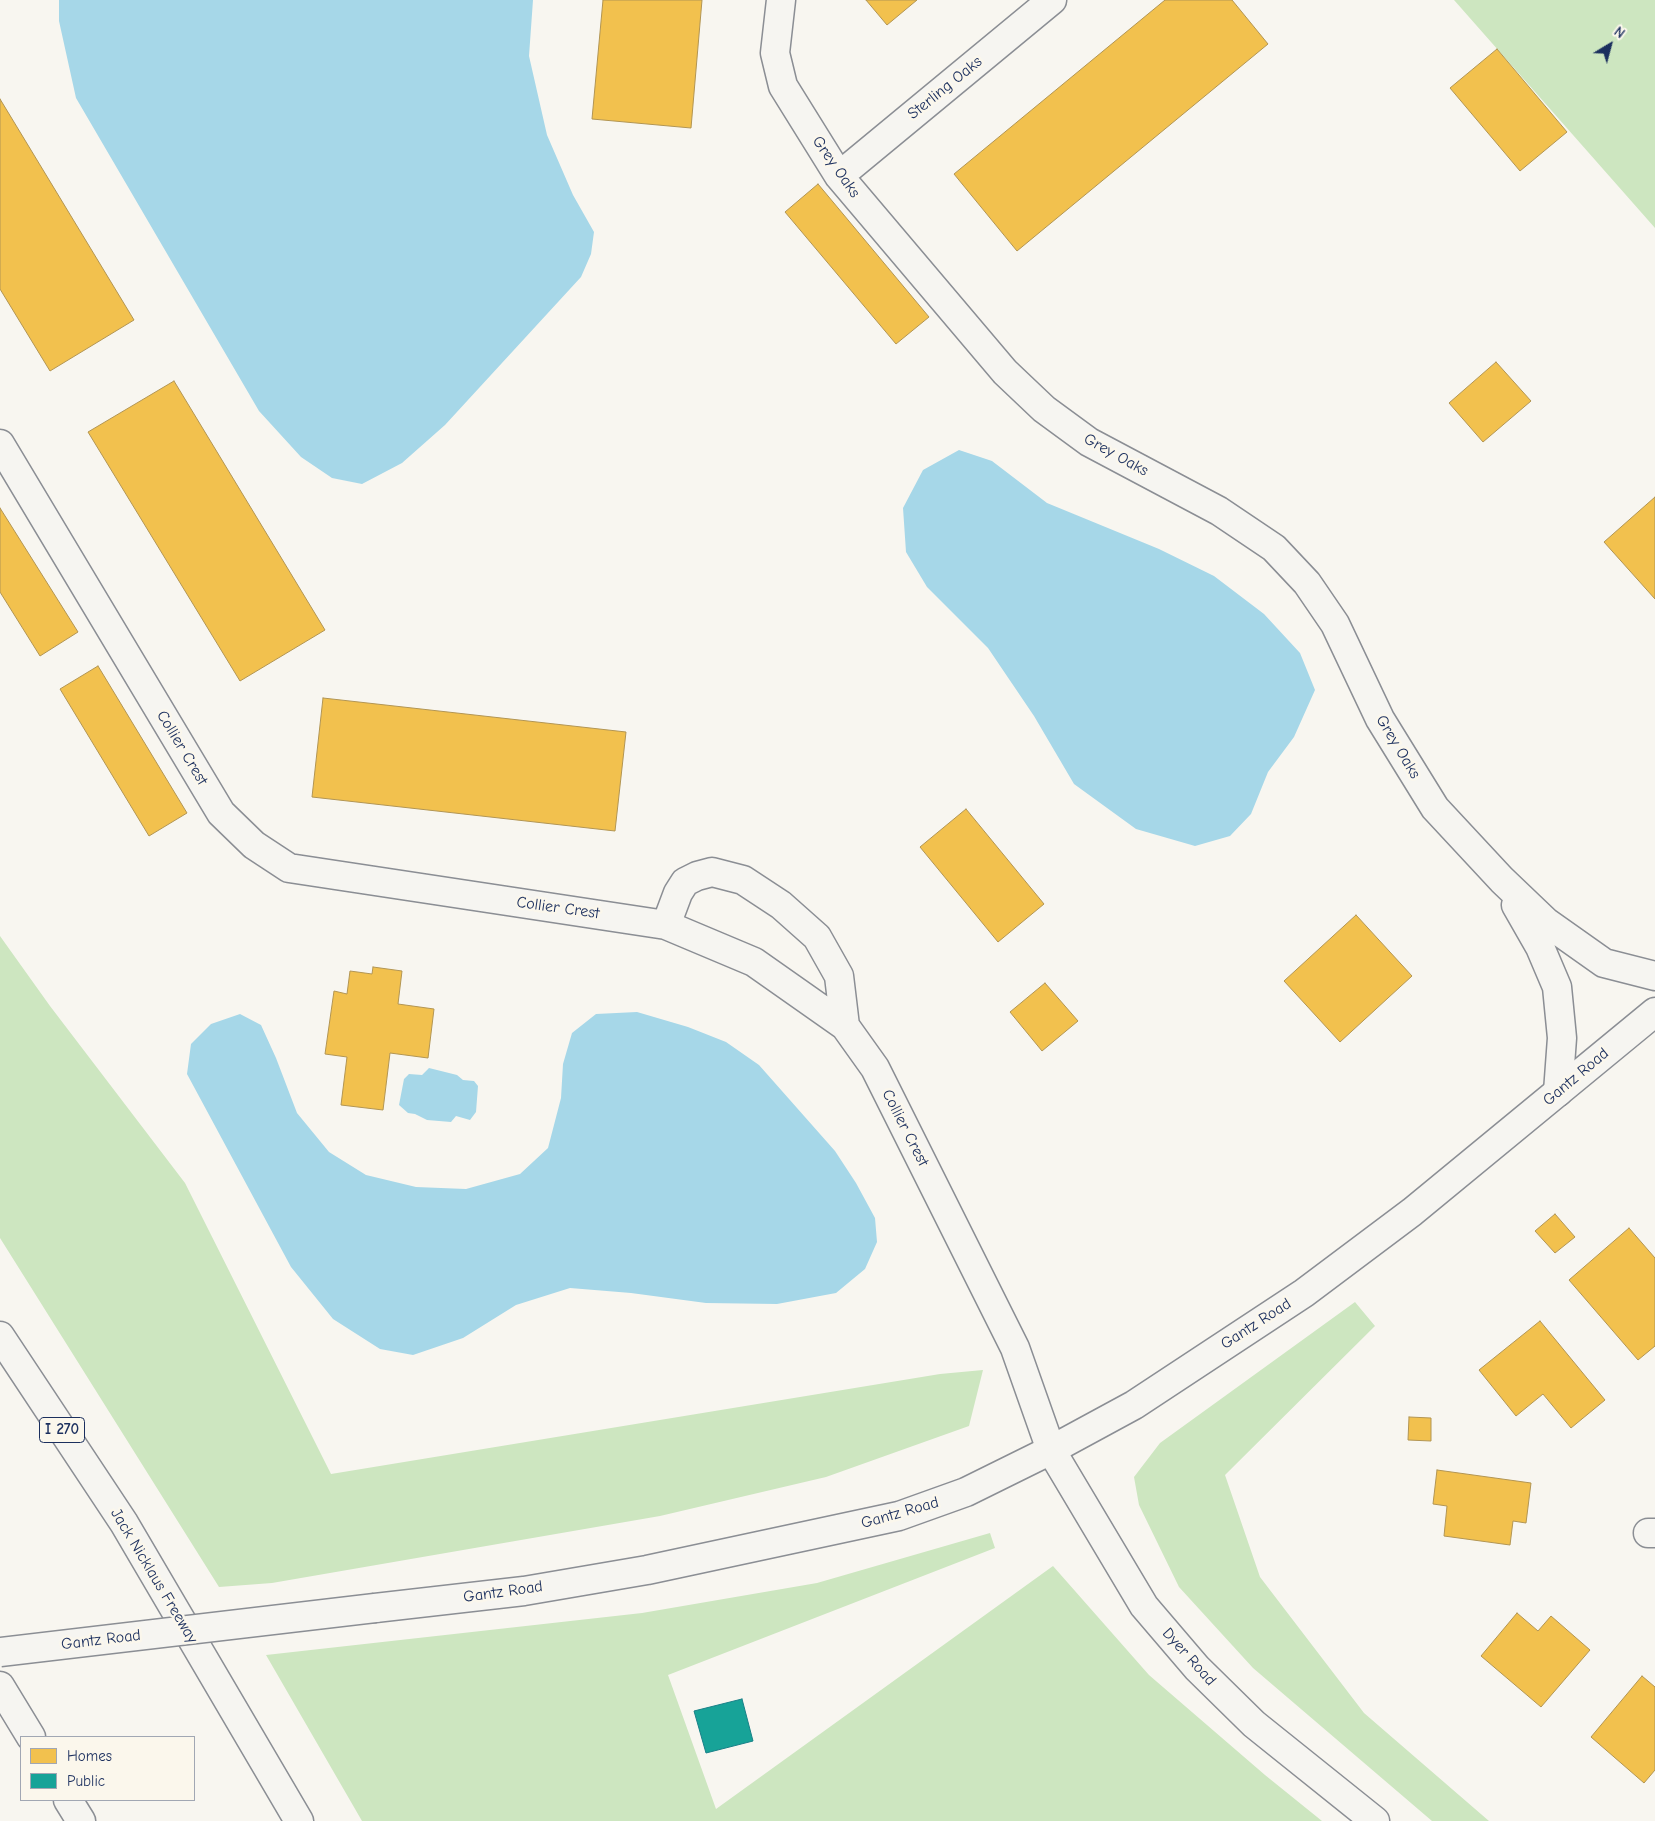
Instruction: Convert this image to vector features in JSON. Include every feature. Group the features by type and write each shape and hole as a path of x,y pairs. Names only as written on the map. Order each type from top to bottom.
{"main road":[{"name":"Grey Oaks","path":"781,0 775,53 783,86 839,176 1005,372 1044,409 1089,442 1220,511 1274,548 1307,583 1334,624 1380,718 1435,808 1502,880 1546,922 1604,963 1655,976"},
{"name":"Sterling Oaks","path":"839,176 1052,0"},
{"name":"Collier Crest","path":"0,444 221,813 254,845 289,868 666,925 754,962 845,1026 875,1068 1015,1348 1051,1450"},
{"path":"666,925 678,893 685,882 712,872 743,880 781,905 816,937 839,976 845,1026"},
{"name":"Grey Oaks","path":"1502,880 1540,947 1557,987 1562,1038 1558,1092"},
{"name":"Gantz Road","path":"0,1652 524,1591 648,1570 899,1516 966,1492 1051,1450 1134,1405 1304,1293 1412,1212 1655,1012"},
{"name":"Jack Nicklaus Freeway","path":"0,1336 124,1524 300,1821"},
{"name":"Dyer Road","path":"1051,1450 1144,1606 1197,1668 1254,1724 1375,1821"},
{"path":"0,1686 29,1736"},
{"path":"69,1801 81,1821"}],"green space":[{"path":"1454,0 1655,0 1655,228"},
{"path":"0,936 50,1006 185,1183 331,1474 940,1374 983,1370 969,1426 826,1477 660,1516 272,1583 219,1587 0,1238"},
{"path":"1355,1302 1375,1326 1225,1475 1260,1577 1364,1713 1489,1821 1432,1821 1253,1668 1179,1587 1139,1505 1134,1477 1160,1443"},
{"path":"990,1533 995,1548 668,1675 716,1809 1053,1566 1149,1675 1265,1775 1322,1821 362,1821 266,1655 642,1613 817,1583"}],"water":[{"path":"59,0 533,0 529,56 547,135 573,195 594,232 591,254 581,277 445,425 402,463 362,484 332,478 301,457 259,411 76,98 59,21"},
{"path":"959,450 992,461 1047,503 1159,549 1214,576 1264,614 1300,653 1315,690 1294,737 1268,772 1251,814 1230,836 1195,846 1136,829 1074,784 1034,716 988,648 927,587 906,552 903,508 923,470"},
{"path":"637,1012 688,1027 726,1042 759,1065 835,1151 856,1183 875,1218 877,1242 865,1269 836,1293 777,1304 706,1303 631,1293 570,1288 516,1305 463,1338 413,1355 380,1349 333,1319 291,1267 187,1074 191,1044 211,1024 240,1014 261,1025 297,1113 329,1152 366,1175 416,1187 466,1189 520,1174 548,1148 561,1098 563,1064 572,1033 596,1014"},
{"path":"429,1068 457,1075 463,1080 474,1081 478,1086 476,1112 470,1120 456,1116 451,1122 427,1120 408,1113 399,1105 404,1079 409,1074 422,1075"}],"building: Homes":[{"path":"603,0 702,0 691,128 592,119"},
{"path":"866,0 917,0 887,25"},
{"path":"1165,0 1232,0 1268,44 1017,251 954,174"},
{"path":"1497,49 1567,132 1520,171 1450,88"},
{"path":"0,99 134,320 50,371 0,289"},
{"path":"818,184 929,317 896,344 785,212"},
{"path":"1496,362 1531,401 1483,442 1449,403"},
{"path":"174,381 325,630 240,681 88,432"},
{"path":"1655,497 1655,599 1604,542"},
{"path":"0,508 78,632 40,656 0,592"},
{"path":"98,666 187,813 149,836 60,689"},
{"path":"323,698 626,732 615,831 312,797"},
{"path":"966,809 1044,904 998,942 920,847"},
{"path":"1356,915 1412,976 1340,1042 1284,981"},
{"path":"373,967 402,971 398,1004 434,1009 428,1058 390,1053 383,1110 341,1105 347,1057 325,1054 334,991 347,994 350,971 372,974"},
{"path":"1045,983 1078,1021 1042,1051 1010,1012"},
{"path":"1555,1214 1575,1237 1555,1253 1535,1231"},
{"path":"1629,1228 1655,1258 1655,1346 1638,1360 1569,1280"},
{"path":"1540,1321 1605,1400 1571,1428 1543,1394 1516,1416 1479,1370"},
{"path":"1409,1417 1431,1418 1431,1441 1408,1440"},
{"path":"1437,1470 1531,1483 1526,1523 1513,1521 1510,1545 1444,1536 1447,1506 1433,1504"},
{"path":"1517,1613 1538,1631 1551,1616 1590,1650 1541,1707 1481,1656"},
{"path":"1642,1676 1655,1687 1655,1770 1644,1783 1591,1737"}],"building: Public":[{"path":"742,1699 753,1741 706,1753 694,1711"}]}
